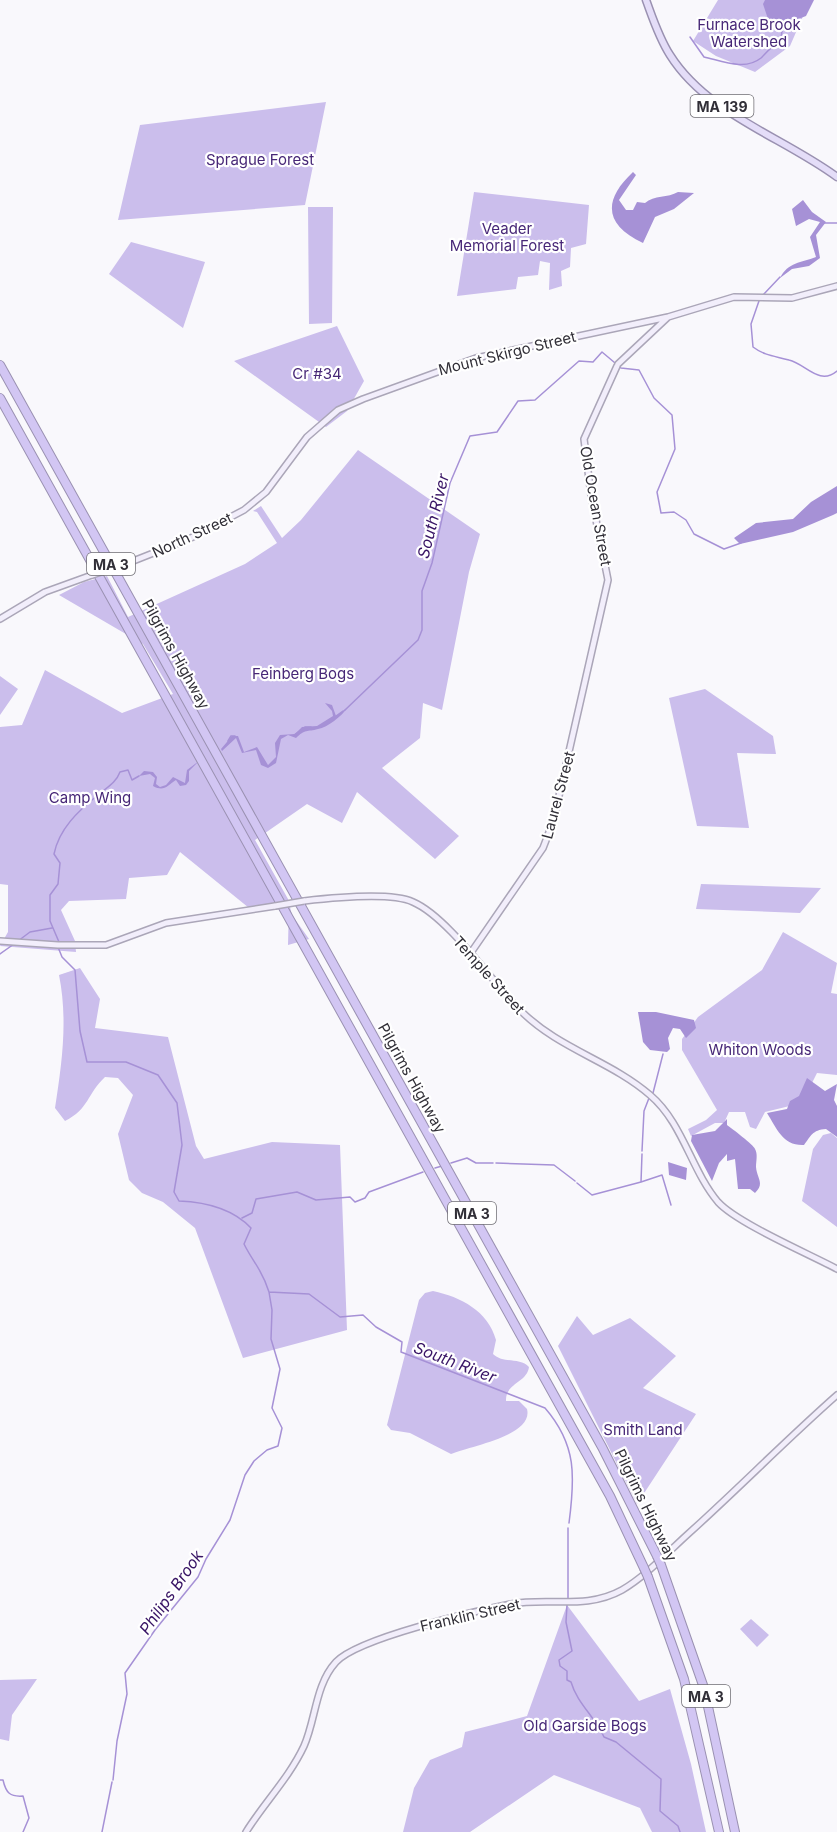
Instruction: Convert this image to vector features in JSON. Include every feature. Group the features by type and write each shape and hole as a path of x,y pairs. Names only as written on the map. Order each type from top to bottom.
{"highway":[{"name":"Pilgrims Highway","path":"0,365 597,1438 657,1556 704,1688 735,1832"},
{"name":"Pilgrims Highway","path":"0,398 610,1496 648,1577 684,1679 719,1832"}],"main road":[{"name":"MA 139","path":"646,0 669,55 701,92 837,177"},
{"name":"Old Ocean Street","path":"600,617 608,574 592,503 584,442 617,365 668,317 730,298 797,297 837,286"},
{"name":"Mount Skirgo Street","path":"321,424 348,405 452,365 668,317"},
{"name":"North Street","path":"0,619 45,592 194,537 253,504 266,492 303,440 321,424"},
{"name":"Laurel Street","path":"470,954 548,838 573,742 600,617"},
{"name":"Temple Street","path":"0,941 58,945 106,945 166,923 304,901 369,898 409,900 434,916 519,1009 552,1037 631,1081 655,1099 672,1122 714,1196 724,1208 837,1269"},
{"path":"463,947 476,945"},
{"name":"Franklin Street","path":"246,1832 288,1775 304,1744 324,1681 342,1656 419,1627 499,1607 529,1602 582,1603 622,1590 684,1538 837,1395"}],"green space":[{"name":"Furnace Brook Watershed","path":"718,0 810,0 790,46 755,72 716,56 693,41"},
{"name":"Sprague Forest","path":"326,102 305,205 118,220 140,125"},
{"name":"Veader Memorial Forest","path":"474,192 589,205 586,244 571,248 570,267 561,271 562,286 549,290 550,263 540,261 538,275 518,277 516,289 457,296"},
{"path":"308,207 333,207 332,323 309,324"},
{"path":"131,242 205,262 183,328 109,274"},
{"name":"Cr #34","path":"337,326 364,381 347,411 326,427 234,361"},
{"name":"Feinberg Bogs","path":"358,450 480,534 469,572 442,710 423,703 420,738 382,768 459,836 435,859 357,792 342,823 307,804 255,840 288,899 292,915 309,939 288,945 289,904 254,912 180,852 167,875 129,878 126,899 69,901 61,910 75,941 76,952 0,946 8,932 8,885 0,884 0,727 22,725 45,670 122,713 173,694 143,644 59,595 84,582 107,576 128,617 245,564 277,543 257,512 253,511 261,506 282,538 301,520"},
{"path":"0,676 18,689 0,715"},
{"path":"705,689 773,736 776,754 737,753 749,828 697,826 669,698"},
{"path":"701,884 821,888 800,913 696,909"},
{"name":"Whiton Woods","path":"783,932 837,963 831,993 837,994 837,1075 817,1073 802,1103 765,1112 756,1129 750,1127 745,1112 729,1112 724,1123 715,1123 691,1136 688,1129 706,1120 717,1110 682,1050 682,1039 698,1017 762,970"},
{"path":"80,968 100,999 95,1028 168,1037 196,1146 204,1159 272,1142 340,1145 347,1330 243,1358 195,1228 163,1202 142,1193 129,1180 118,1134 133,1095 118,1078 105,1077 79,1111 65,1121 55,1108 64,1025 59,975"},
{"path":"831,1133 837,1138 837,1227 802,1201 813,1149 823,1135"},
{"path":"433,1291 463,1301 480,1313 487,1321 496,1340 493,1354 502,1359 521,1362 529,1367 524,1377 509,1390 506,1401 519,1401 527,1409 526,1418 521,1426 498,1439 451,1454 410,1433 391,1430 387,1425 419,1300 425,1293"},
{"name":"Smith Land","path":"577,1316 593,1335 630,1318 676,1356 643,1388 696,1414 637,1504 558,1346"},
{"name":"Old Garside Bogs","path":"567,1605 639,1701 670,1689 691,1764 706,1832 652,1832 640,1808 554,1775 470,1832 403,1832 414,1788 430,1760 462,1747 465,1732 527,1716"},
{"path":"751,1619 769,1635 757,1647 740,1629"},
{"path":"37,1679 12,1715 9,1741 0,1739 0,1680"}],"shaded area":[{"path":"765,0 814,0 806,16 780,26 768,19 763,4"},
{"path":"633,172 636,175 619,200 626,210 633,210 637,202 645,203 678,192 694,193 674,209 655,217 643,243 621,228 612,212 616,193"},
{"path":"803,200 812,212 826,222 816,235 820,258 809,266 792,269 780,278 791,266 816,257 810,237 820,222 809,219 796,226 792,209"},
{"path":"837,486 837,513 793,532 740,544 734,538 756,523 793,519 811,502"},
{"path":"325,703 332,705 336,716 348,707 326,726 304,732 296,738 288,735 281,739 276,763 268,768 261,765 256,750 242,753 236,738 222,751 221,749 232,736 238,736 244,752 257,747 268,765 276,757 275,743 280,735 295,734 302,727 317,726 333,716"},
{"path":"199,761 189,771 189,781 186,785 180,786 176,780 165,788 160,788 153,786 155,778 150,774 139,776 144,771 153,772 157,777 156,784 160,787 166,785 173,777 185,783 187,770"},
{"path":"638,1012 656,1012 694,1020 696,1028 686,1038 680,1029 673,1028 668,1038 670,1049 667,1052 650,1050 643,1042"},
{"path":"807,1078 825,1091 837,1084 834,1100 837,1106 837,1137 826,1129 821,1130 812,1134 804,1145 797,1145 781,1135 767,1113 787,1109 790,1101 799,1096"},
{"path":"727,1119 727,1125 751,1144 756,1151 756,1167 760,1186 755,1193 750,1189 738,1189 735,1159 727,1161 727,1154 719,1163 712,1181 691,1141 692,1135 715,1131"},
{"path":"668,1162 687,1168 686,1180 669,1175"}],"waterway":[{"path":"690,37 704,57 733,64 748,64 755,62 780,44 783,25"},
{"name":"South River","path":"824,223 837,223"},
{"name":"South River","path":"763,295 780,277"},
{"name":"South River","path":"760,298 751,324 753,347 766,354 795,362 818,375 830,375 837,371"},
{"name":"South River","path":"345,710 418,640 422,630 422,591 432,563 450,483 470,436 497,432 518,401 535,400 579,361 593,362 602,352 621,368 639,370 654,398 672,415 675,449 657,492 661,513 674,512 686,520 694,534 724,549 741,543"},
{"name":"South River","path":"336,716 343,711"},
{"name":"South River","path":"294,735 305,727 311,727"},
{"name":"South River","path":"228,741 231,736 235,736"},
{"name":"South River","path":"59,942 50,921 50,895 58,884 60,863 54,854 60,836 77,814 113,782 120,772 128,770 132,780 139,776"},
{"path":"18,941 30,932 52,928"},
{"path":"0,954 14,944"},
{"name":"South River","path":"58,947 62,957 75,970 80,1031 87,1062 126,1062 158,1075 177,1103 182,1145 174,1192 179,1201 199,1203 227,1211 251,1228 244,1244 261,1272 269,1292 309,1294 340,1317 363,1315 376,1327 402,1342 401,1352 545,1408 563,1435 571,1462 572,1491 569,1523"},
{"path":"653,1093 663,1054"},
{"path":"642,1151 644,1111 649,1098"},
{"path":"577,1183 592,1195 641,1182 642,1154"},
{"path":"451,1163 467,1158 476,1163 493,1163"},
{"path":"496,1163 554,1165 575,1181"},
{"path":"435,1168 442,1166"},
{"path":"242,1218 252,1213 256,1199 297,1192 316,1200 350,1197 355,1202 365,1198 369,1192 423,1172"},
{"path":"641,1182 662,1175 671,1205"},
{"name":"Philips Brook","path":"113,1780 117,1741 127,1694 125,1673 155,1630 198,1577 206,1559 230,1520 245,1475 254,1461 267,1450 278,1446 282,1428 272,1408 280,1369 271,1339 272,1310 269,1292"},
{"name":"South River","path":"568,1528 568,1599"},
{"name":"South River","path":"567,1605 566,1622 572,1651 559,1660 560,1666 567,1671 567,1680 571,1682 577,1697 604,1737 616,1742 661,1779 660,1811 678,1826 680,1832"},
{"path":"0,1780 3,1780 9,1793 23,1796 29,1818 23,1832"},
{"name":"Philips Brook","path":"102,1832 112,1782"}],"park label":[{"name":"Camp Wing","path":"90,797"}]}
